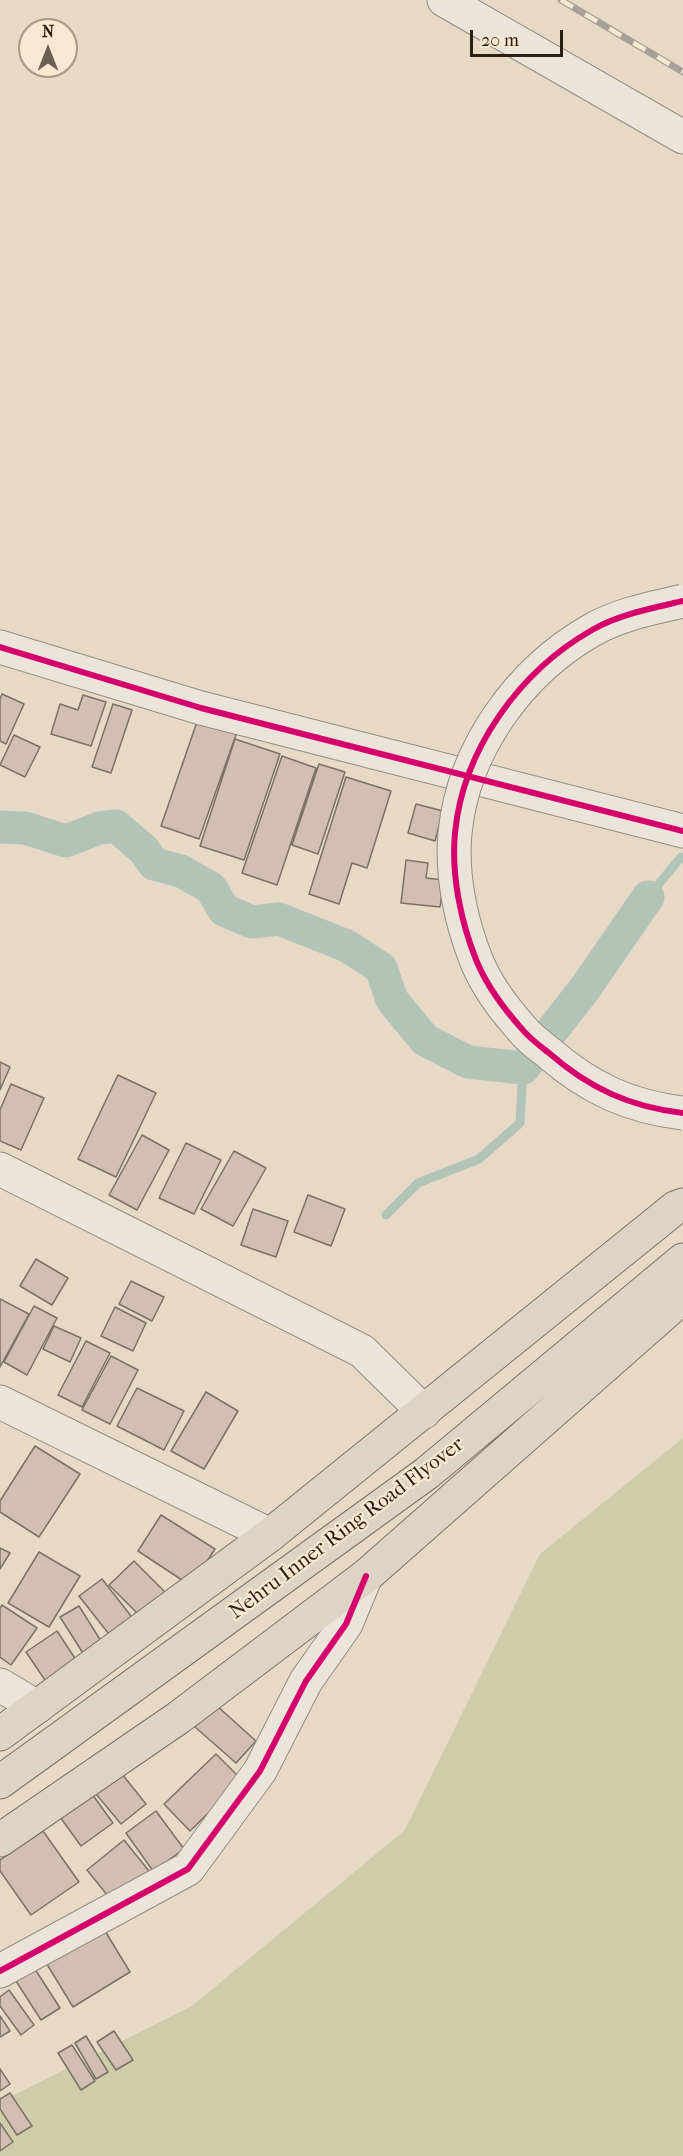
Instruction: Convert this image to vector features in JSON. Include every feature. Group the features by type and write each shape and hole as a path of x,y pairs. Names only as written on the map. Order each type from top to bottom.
{"main road":[{"path":"0,1734 270,1535 675,1208 683,1205"},
{"name":"Nehru Inner Ring Road Flyover","path":"0,1782 427,1473 683,1260"},
{"path":"0,1840 178,1718 366,1576 683,1297"}],"street":[{"path":"444,0 683,137"},
{"path":"683,602 639,612 593,629 556,655 526,681 498,717 474,759 463,793 455,833 456,877 464,925 477,963 496,996 523,1031 562,1064 605,1092 656,1110 683,1113"},
{"path":"0,647 201,708 683,831"},
{"path":"0,1169 362,1351 424,1412"},
{"path":"0,1402 270,1535"},
{"path":"0,1971 188,1869 260,1771 306,1681 346,1624 366,1576"},
{"path":"0,1685 37,1707"}],"shaded area":[{"path":"683,1438 683,2156 0,2156 0,2102 192,2006 405,1830 540,1554"}],"building":[{"path":"2,694 24,704 6,744 0,741"},
{"path":"83,695 106,702 91,746 51,734 60,704 78,710"},
{"path":"113,704 132,710 111,773 92,767"},
{"path":"198,719 237,732 199,839 161,826"},
{"path":"14,735 40,747 25,777 0,765"},
{"path":"235,739 280,754 244,860 200,846"},
{"path":"282,756 316,768 277,885 242,873"},
{"path":"319,764 345,772 318,854 292,845"},
{"path":"346,777 391,791 367,868 352,863 339,904 309,894"},
{"path":"416,804 443,811 435,841 408,833"},
{"path":"406,860 428,863 426,878 444,880 440,907 401,903"},
{"path":"0,1062 10,1067 0,1090"},
{"path":"118,1075 156,1093 116,1177 78,1159"},
{"path":"11,1084 44,1098 21,1150 0,1141 0,1110"},
{"path":"142,1135 169,1150 137,1210 109,1195"},
{"path":"186,1143 221,1160 194,1214 159,1198"},
{"path":"234,1151 266,1168 233,1226 201,1209"},
{"path":"308,1195 345,1209 331,1246 294,1232"},
{"path":"253,1209 288,1221 276,1257 241,1245"},
{"path":"36,1259 68,1278 52,1305 20,1286"},
{"path":"131,1281 164,1297 152,1321 119,1304"},
{"path":"0,1299 29,1314 0,1367"},
{"path":"34,1306 57,1318 27,1375 4,1362"},
{"path":"115,1307 146,1323 133,1351 101,1336"},
{"path":"54,1326 81,1338 70,1362 43,1349"},
{"path":"86,1341 110,1353 82,1407 58,1395"},
{"path":"111,1356 138,1370 110,1424 82,1410"},
{"path":"137,1388 184,1411 164,1450 117,1426"},
{"path":"206,1392 238,1411 204,1469 171,1451"},
{"path":"35,1446 80,1474 39,1537 0,1512 0,1501"},
{"path":"161,1515 215,1549 191,1586 138,1551"},
{"path":"0,1548 10,1553 0,1569"},
{"path":"39,1552 80,1576 49,1627 8,1603"},
{"path":"134,1561 170,1597 145,1621 109,1585"},
{"path":"102,1579 135,1621 112,1638 79,1596"},
{"path":"2,1605 37,1628 11,1665 0,1657 0,1608"},
{"path":"79,1606 106,1649 88,1661 60,1617"},
{"path":"57,1631 82,1669 51,1689 26,1652"},
{"path":"216,1705 256,1741 236,1763 195,1727"},
{"path":"216,1754 242,1780 190,1831 164,1804"},
{"path":"122,1774 146,1804 121,1824 96,1794"},
{"path":"92,1794 113,1823 81,1846 60,1817"},
{"path":"156,1811 184,1849 153,1871 126,1833"},
{"path":"43,1831 79,1882 31,1915 0,1871 0,1860"},
{"path":"124,1840 149,1871 112,1901 87,1870"},
{"path":"102,1926 130,1972 73,2007 45,1961"},
{"path":"35,1969 60,2008 41,2020 16,1981"},
{"path":"9,1990 34,2025 21,2035 0,2006 0,1997"},
{"path":"0,2016 10,2031 0,2037"},
{"path":"114,2031 133,2060 116,2070 97,2042"},
{"path":"86,2036 108,2072 96,2079 75,2043"},
{"path":"72,2045 95,2081 81,2090 58,2053"},
{"path":"0,2069 10,2084 0,2091"},
{"path":"10,2093 32,2126 17,2135 0,2109 0,2099"},
{"path":"0,2123 13,2142 0,2151"}],"waterway":[{"path":"0,827 25,828 66,841 99,828 116,826 144,850 154,864 181,871 211,888 224,910 252,922 279,919 347,946 381,968 392,1000 425,1040 468,1062 523,1068 586,987 648,897"},
{"path":"648,897 681,857"},
{"path":"386,1215 418,1183 479,1159 520,1123 523,1068"}],"railway":[{"path":"561,0 683,72"}],"cycle path":[{"path":"683,601 648,609 603,624 566,647 541,667 519,690 483,743 470,772 460,802 454,849 458,899 466,931 486,980 509,1014 535,1042 595,1086 628,1101 683,1113"},
{"path":"0,647 201,708 683,831"},
{"path":"0,1971 188,1869 260,1771 306,1681 346,1624 366,1576"}]}
